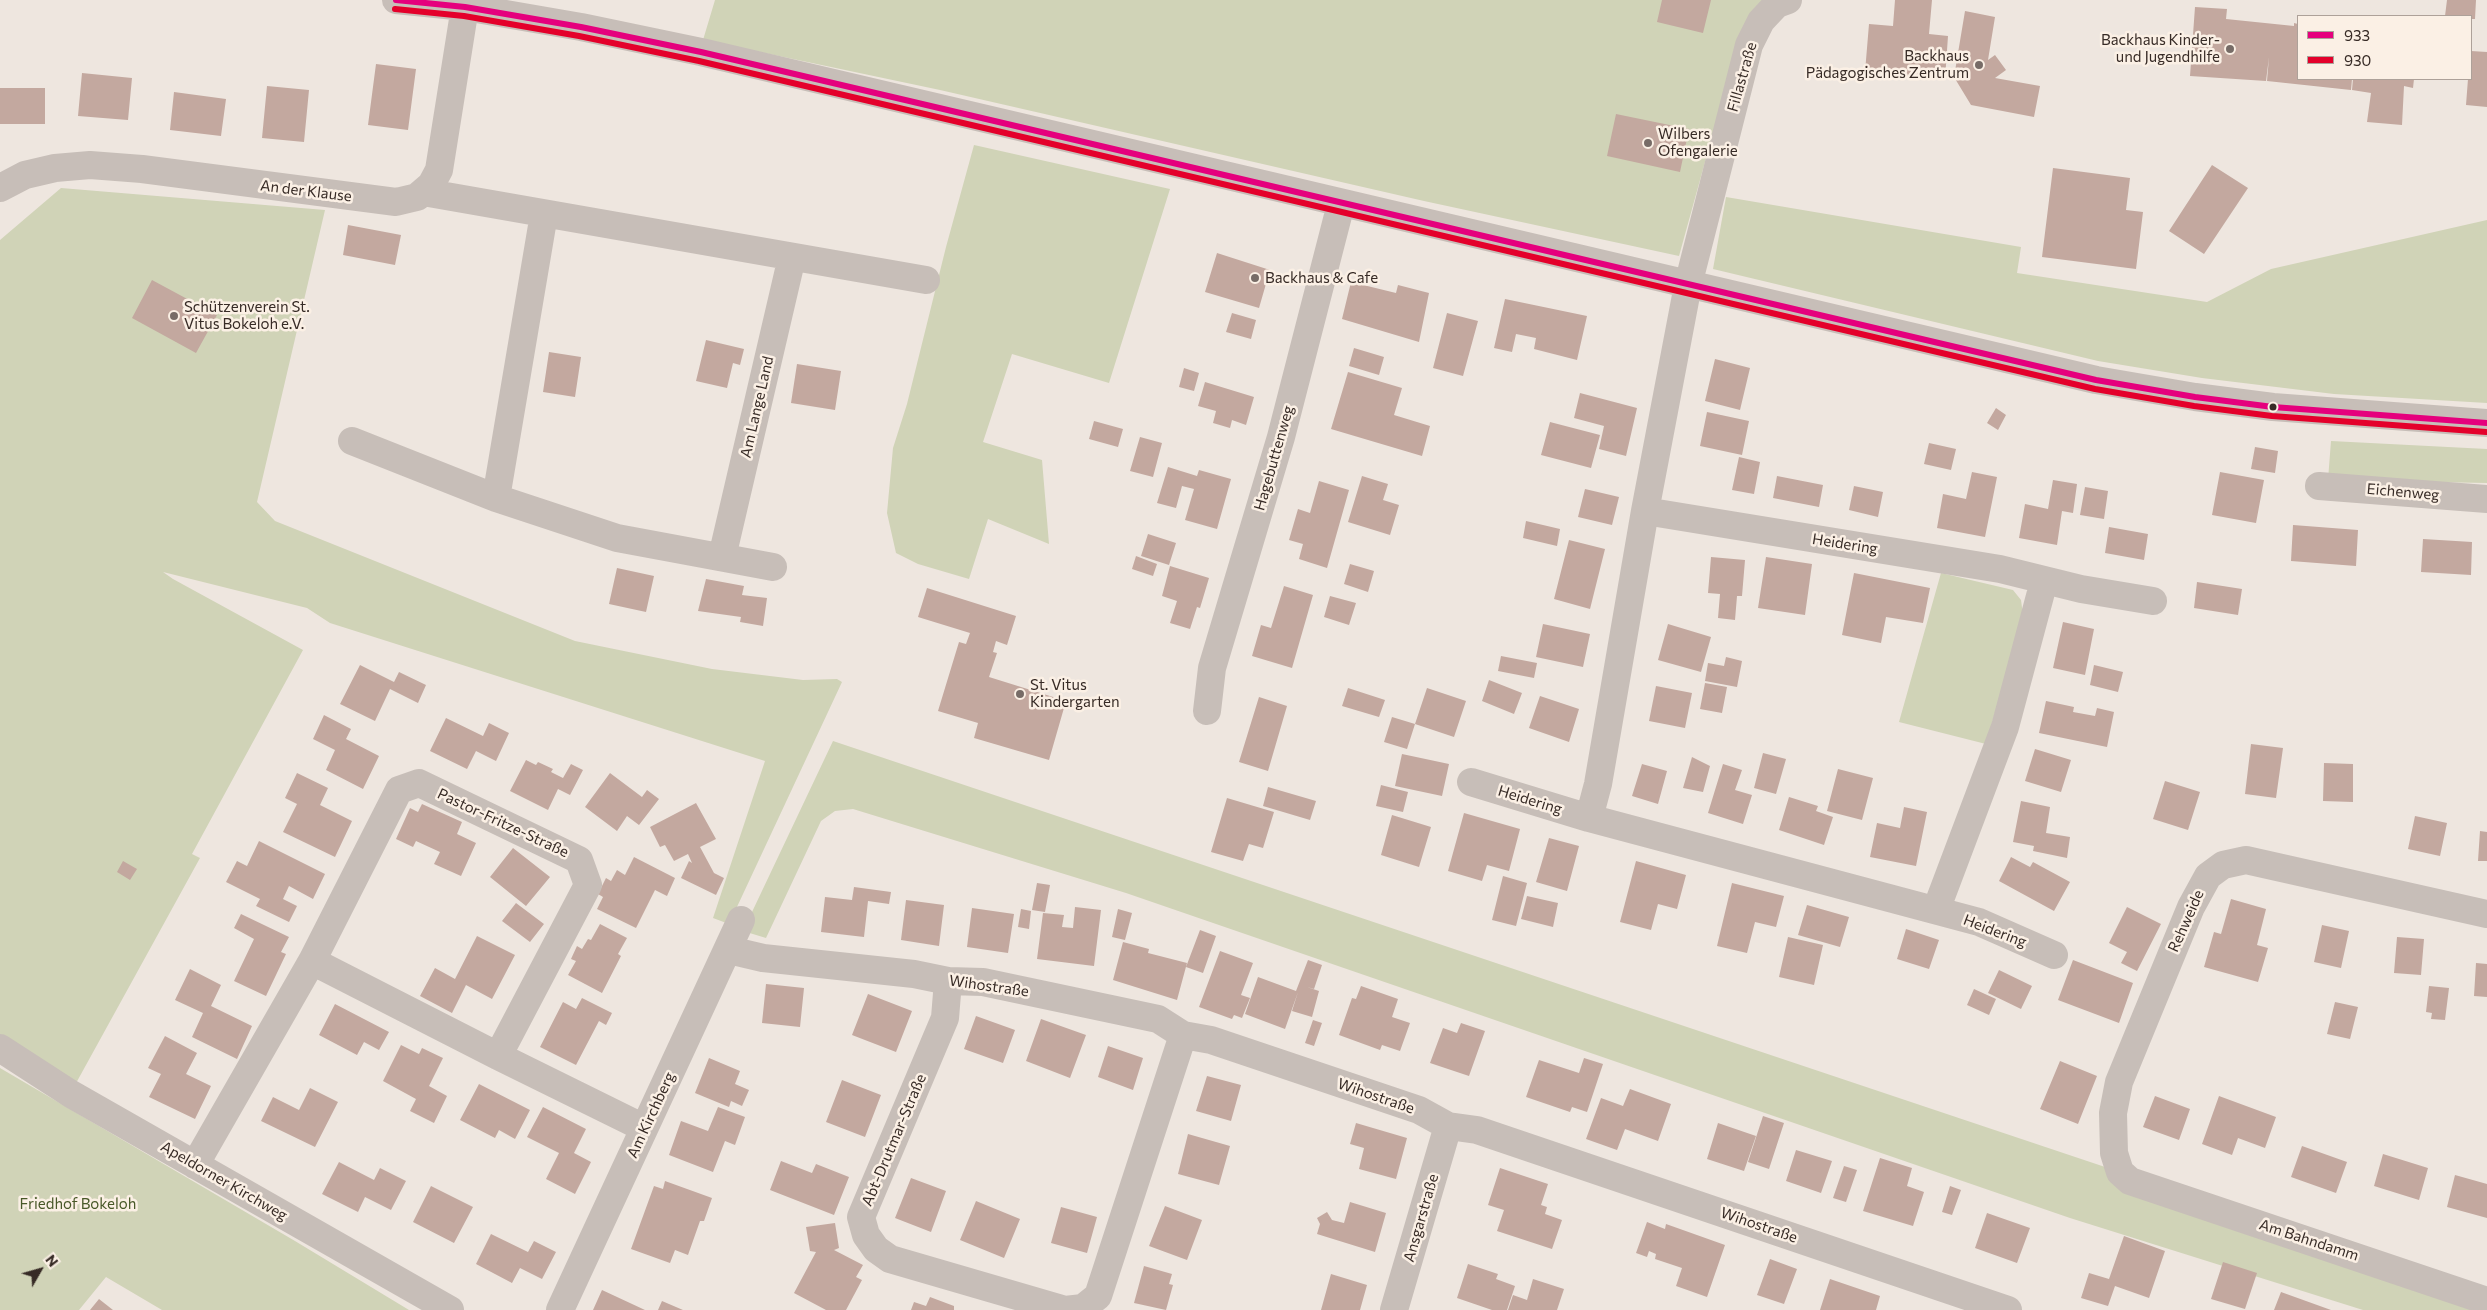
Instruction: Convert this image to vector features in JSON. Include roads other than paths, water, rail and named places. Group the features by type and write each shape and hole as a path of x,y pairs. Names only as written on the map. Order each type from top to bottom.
{"street":[{"path":"396,0 465,7 581,27 701,52 2096,380 2177,394 2312,411 2487,423"},
{"name":"Fillastraße","path":"1688,285 1749,45 1761,22 1777,4 1788,0"},
{"path":"423,192 431,185 439,170 465,7"},
{"name":"An der Klause","path":"0,188 25,175 55,168 90,166 142,169 396,202 416,197 423,192"},
{"path":"423,192 926,280"},
{"name":"Hagebuttenweg","path":"1207,711 1212,668 1281,437 1341,204"},
{"path":"496,498 544,214"},
{"name":"Am Lange Land","path":"722,557 792,257"},
{"path":"1589,818 1598,784 1645,511 1688,285"},
{"path":"352,441 496,498 617,538 774,567"},
{"name":"Eichenweg","path":"2319,486 2487,499"},
{"name":"Heidering","path":"1645,511 2000,570 2044,581 2153,601"},
{"path":"1936,910 2005,727 2044,581"},
{"name":"Heidering","path":"1471,782 1589,818 1979,922 2054,955"},
{"name":"Pastor-Fritze-Straße","path":"195,1164 312,961 399,790 419,784 579,860 588,885 498,1056"},
{"name":"Rehweide","path":"2130,1181 2120,1172 2114,1153 2113,1113 2119,1082 2191,907 2208,876 2223,865 2246,860 2487,914"},
{"name":"Am Kirchberg","path":"560,1310 729,950 741,920"},
{"name":"Wihostraße","path":"729,950 763,958 914,974 948,981 983,982 1158,1020 1183,1035 1212,1040 1419,1110 1448,1126 1478,1130 2008,1310"},
{"path":"312,961 644,1128"},
{"name":"Abt-Drutmar-Straße","path":"948,981 945,1018 862,1217 866,1235 876,1249 890,1259 1065,1310 1083,1308 1098,1296 1183,1035"},
{"name":"Apeldorner Kirchweg","path":"0,1048 71,1094 450,1310"},
{"name":"Ansgarstraße","path":"1394,1310 1448,1126"},
{"name":"Am Bahndamm","path":"2130,1181 2487,1301"}],"place":[{"name":"Backhaus Kinder- und Jugendhilfe","path":"2230,49"},
{"name":"Backhaus Pädagogisches Zentrum","path":"1979,65"},
{"name":"Wilbers Ofengalerie","path":"1648,143"},
{"name":"Backhaus & Cafe","path":"1255,278"},
{"name":"Schützenverein St. Vitus Bokeloh e.V.","path":"174,316"},
{"name":"St. Vitus Kindergarten","path":"1020,694"}],"park label":[{"name":"Friedhof Bokeloh","path":"78,1204"}]}
